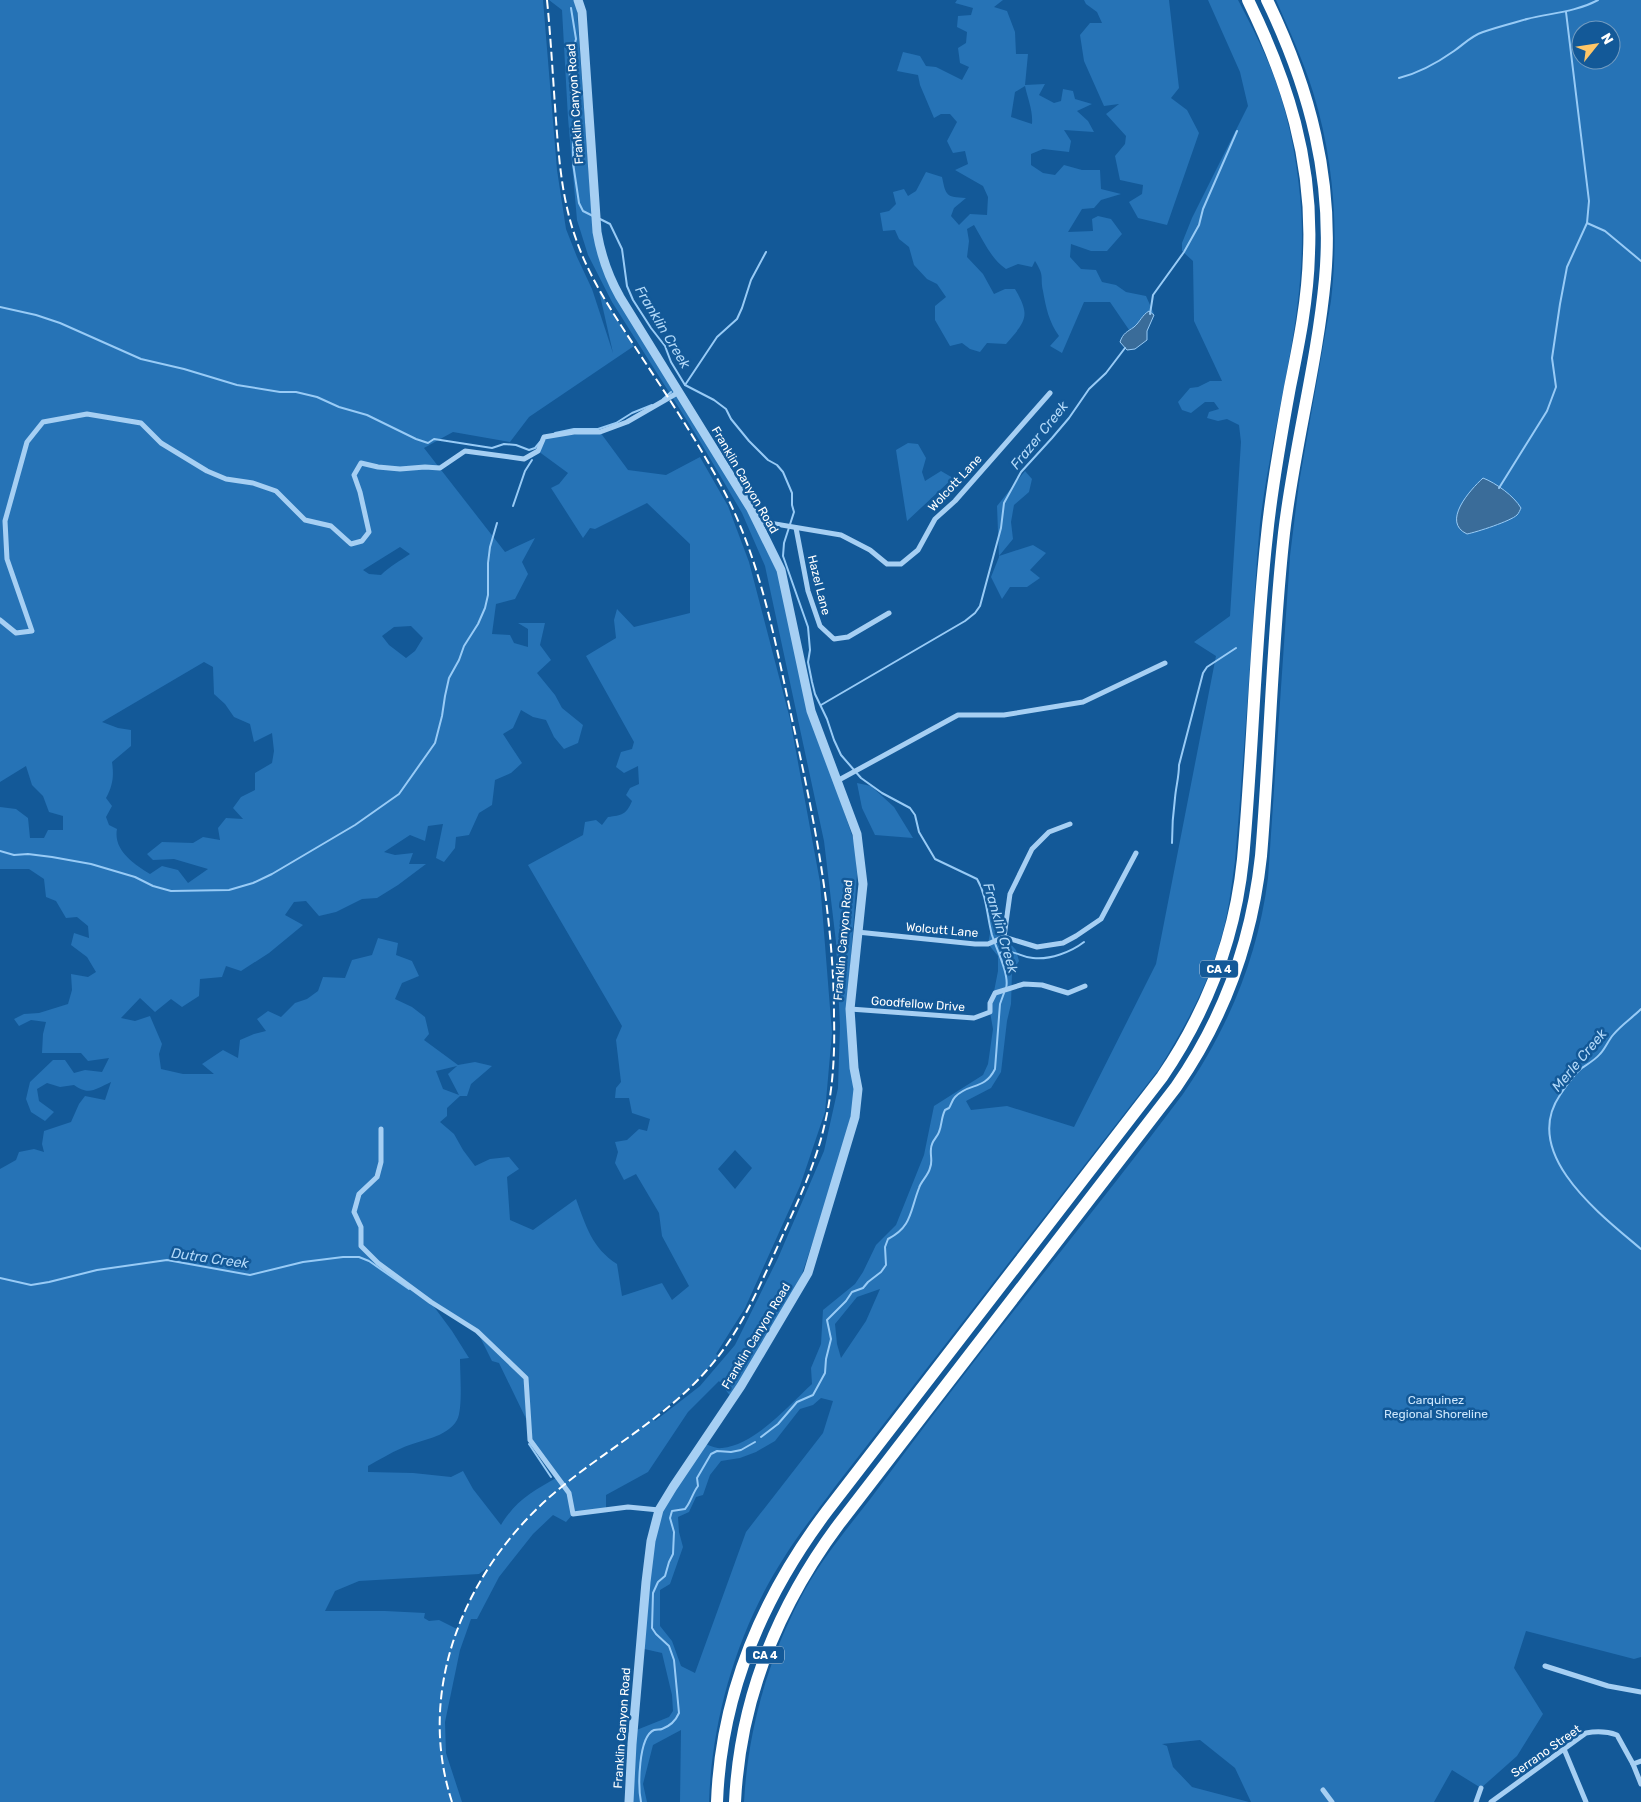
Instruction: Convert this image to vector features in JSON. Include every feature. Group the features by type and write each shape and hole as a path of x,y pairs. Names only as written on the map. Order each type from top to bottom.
{"highway":[{"name":"CA 4","path":"717,1802 724,1736 739,1675 762,1617 791,1562 827,1511 1162,1077 1200,1013 1215,979 1227,943 1237,902 1243,858 1267,535 1280,445 1303,320 1310,246 1306,178 1294,117 1280,70 1248,0"},
{"name":"CA 4","path":"735,1802 742,1740 756,1683 776,1630 801,1580 845,1516 1176,1087 1214,1023 1234,977 1243,948 1254,906 1261,856 1284,534 1294,461 1321,314 1327,240 1323,177 1312,116 1293,57 1267,0"}],"street":[{"name":"Franklin Canyon Road","path":"578,0 582,12 594,197 601,252 614,286 757,521 781,570 811,712 857,834 863,884 856,932 850,1009 854,1068 858,1089 855,1118 808,1273 741,1386 673,1487 660,1510 651,1541 646,1582 632,1744 630,1802"},
{"path":"0,620 16,633 32,630 7,559 5,521 27,442 42,422 87,414 141,424 162,443 206,471 226,479 253,483 276,491 305,520 331,526 351,544 362,541 369,532 354,475 361,463 400,469 440,468 465,451 524,459 538,451 544,437 574,432 600,432 627,422 679,392"},
{"name":"Wolcott Lane","path":"757,521 841,535 870,550 887,564 901,564 918,550 935,519 955,501 1050,393"},
{"name":"Hazel Lane","path":"796,528 808,591 820,626 834,639 848,637 889,613"},
{"path":"837,781 958,715 1004,715 1083,702 1165,663"},
{"path":"1070,824 1049,832 1032,849 1010,894 1004,937 1036,947 1063,943 1076,936 1101,919 1136,853"},
{"name":"Wolcutt Lane","path":"856,932 988,944 1004,937"},
{"name":"Goodfellow Drive","path":"850,1009 974,1018 990,1012 990,1002 995,993 1011,987 1024,984 1042,985 1068,993 1085,986"},
{"path":"381,1129 381,1162 377,1177 359,1194 354,1212 361,1227 361,1246 378,1263 431,1302 477,1331 526,1378 530,1440 569,1493 573,1514 628,1507 660,1510"},
{"path":"1546,1666 1608,1686 1641,1692"},
{"name":"Serrano Street","path":"1491,1802 1586,1734 1607,1731 1617,1735 1633,1764"},
{"path":"1564,1749 1586,1802"},
{"path":"1641,1761 1633,1764 1641,1784"},
{"path":"1476,1802 1481,1788"},
{"path":"1323,1790 1332,1802"}],"green space":[{"path":"0,0 543,0 557,170 566,229 592,289 613,353 599,291 634,346 529,417 510,442 453,432 424,448 505,552 535,538 522,562 528,574 515,599 496,604 492,634 510,635 514,643 528,647 528,629 518,623 545,623 540,645 551,660 537,673 555,695 562,708 583,725 578,743 564,749 554,737 546,720 533,717 521,710 513,728 503,734 522,763 511,773 495,780 492,805 479,813 469,835 456,837 455,848 444,862 436,858 443,824 428,826 425,841 410,835 384,852 395,855 413,853 409,864 426,864 398,885 377,898 362,899 336,912 319,916 306,901 294,902 285,915 303,925 269,953 241,971 226,966 222,977 200,979 199,996 182,1007 171,999 155,1012 140,998 121,1018 135,1021 150,1016 162,1044 159,1054 161,1069 183,1074 214,1074 202,1064 223,1050 238,1058 240,1040 266,1031 257,1019 268,1011 281,1017 295,1003 307,999 318,991 323,977 345,978 352,960 372,955 378,938 398,943 396,955 412,961 419,976 402,983 395,999 412,1007 425,1017 429,1034 424,1040 458,1065 475,1062 492,1066 471,1084 467,1096 460,1096 447,1108 447,1116 440,1122 454,1134 475,1166 490,1159 509,1157 519,1169 507,1177 510,1220 533,1230 576,1199 596,1244 608,1258 617,1264 622,1296 662,1283 672,1300 689,1286 662,1236 659,1213 636,1174 624,1180 615,1163 618,1152 615,1142 627,1140 639,1129 647,1131 650,1119 632,1113 629,1098 615,1098 616,1088 621,1082 616,1040 622,1026 528,865 583,835 585,822 596,820 602,825 608,817 623,814 632,801 626,795 630,788 639,784 638,766 624,773 616,767 621,752 632,749 634,742 586,656 616,638 614,620 617,609 634,627 690,613 690,544 647,503 595,529 590,528 583,538 551,488 559,484 568,473 538,451 544,437 600,432 628,470 666,475 700,457 728,506 749,562 790,719 820,882 832,1033 825,1112 800,1186 745,1308 716,1354 719,1356 690,1388 653,1418 655,1421 700,1386 735,1345 778,1258 824,1151 838,1088 840,1026 836,942 824,841 765,566 742,513 698,438 612,302 588,255 577,220 568,118 562,10 549,0 578,0 577,12 593,232 602,268 741,492 780,575 806,700 855,844 857,874 847,1013 855,1096 844,1148 801,1277 731,1397 719,1381 688,1412 648,1472 606,1495 606,1510 573,1514 566,1522 553,1515 533,1534 499,1577 477,1619 471,1619 460,1650 445,1722 446,1753 462,1802 0,1802 0,1169 16,1160 19,1152 34,1149 44,1152 42,1144 44,1131 71,1122 85,1096 105,1100 111,1082 89,1091 74,1085 60,1087 47,1083 37,1089 39,1101 54,1112 45,1121 31,1112 26,1099 30,1082 53,1060 65,1060 74,1073 85,1070 102,1072 109,1058 88,1061 81,1053 42,1053 46,1022 31,1020 19,1026 14,1019 24,1014 39,1013 68,1004 72,990 71,974 88,977 96,972 87,957 71,945 74,933 89,938 88,926 77,917 66,918 56,901 46,897 44,879 29,869 0,869 0,807 16,809 28,818 30,838 44,838 48,830 63,830 63,816 49,812 43,796 32,785 26,766 0,782","holes":["400,547 410,554 381,575 369,574 363,570","411,626 423,638 415,651 406,658 389,645 382,636 394,627","204,662 213,667 214,694 225,704 234,717 250,724 254,742 272,733 274,751 272,763 255,773 255,790 241,797 233,808 243,819 226,818 218,828 220,840 203,837 193,843 162,842 147,854 153,860 174,859 208,869 188,883 178,870 162,866 150,874 138,866 121,850 118,843 117,829 109,825 106,817 112,806 106,798 112,780 112,762 131,746 131,730 118,728 102,722","457,1066 448,1074 459,1095 443,1089 436,1071","735,1150 752,1168 735,1189 718,1169","432,1304 477,1331 492,1361 499,1363 530,1427 530,1440 558,1477 519,1503 501,1525 473,1489 463,1471 451,1477 413,1473 368,1472 368,1466 389,1454 440,1435 452,1426 457,1420 460,1408 460,1359 469,1358","487,1568 457,1629 439,1620 429,1621 424,1618 425,1613 325,1611 335,1591 359,1581 479,1574"]},
{"path":"957,0 1003,0 994,7 1007,11 1015,32 1016,54 1028,54 1025,85 1045,84 1039,95 1054,103 1061,101 1063,89 1073,91 1075,99 1092,104 1077,111 1088,121 1094,132 1064,130 1071,141 1069,152 1043,149 1031,154 1031,165 1043,173 1055,175 1064,165 1082,170 1100,170 1101,189 1121,194 1101,200 1094,208 1082,209 1068,232 1093,231 1092,219 1098,216 1111,219 1122,234 1107,251 1091,251 1071,244 1070,257 1081,269 1096,270 1102,282 1116,285 1126,292 1146,296 1154,314 1138,343 1110,302 1084,302 1062,353 1050,346 1059,336 1048,315 1041,274 1035,261 1032,267 1018,264 1006,269 992,255 974,225 967,229 969,241 967,257 983,274 994,294 1005,289 1015,289 1023,306 1024,318 1018,330 1006,344 987,343 980,352 970,349 962,343 950,346 935,320 935,306 946,297 937,284 927,279 914,265 909,247 899,239 895,230 883,231 880,213 889,211 896,204 893,192 904,189 908,196 916,191 926,172 942,177 946,192 951,196 966,198 954,208 951,216 959,225 970,214 987,215 988,197 983,186 955,170 968,164 965,151 953,153 947,141 957,122 950,114 941,114 934,118 920,85 918,75 897,71 903,52 920,56 926,66 936,67 962,80 969,67 960,63 958,48 966,43 967,32 957,27 958,16 971,15 973,8 955,3","holes":["1025,86 1031,110 1032,124 1011,117 1015,92"]},
{"path":"1084,0 1169,0 1179,88 1171,98 1187,110 1199,133 1167,225 1138,218 1129,202 1142,194 1143,185 1120,180 1115,156 1125,144 1126,136 1106,114 1119,104 1104,106 1084,61 1080,35 1090,23 1102,23 1097,12 1086,4"},
{"path":"1208,0 1238,0 1269,64 1285,112 1293,145 1300,196 1302,237 1296,319 1260,523 1235,861 1227,914 1214,961 1193,1009 1159,1069 834,1488 785,1556 768,1584 741,1643 730,1674 716,1738 709,1802 680,1802 681,1730 653,1745 643,1784 647,1802 629,1802 634,1731 669,1717 673,1711 672,1695 662,1653 640,1648 659,1510 703,1443 722,1448 747,1440 782,1413 812,1384 811,1368 821,1344 823,1310 855,1284 876,1245 896,1225 924,1155 934,1106 983,1075 988,1064 993,1029 990,1012 998,971 998,956 988,944 991,928 987,906 997,912 1004,937 1016,950 1019,961 1012,972 1011,1004 1001,1072 991,1088 966,1101 971,1110 1007,1106 1074,1127 1156,964 1216,656 1194,642 1230,616 1241,442 1239,425 1227,419 1218,421 1207,418 1209,412 1219,409 1214,402 1205,402 1191,413 1182,410 1178,402 1190,388 1198,387 1210,381 1222,381 1194,321 1193,261 1182,251 1182,243 1192,218 1248,106 1240,72","holes":["880,1289 866,1321 841,1358 837,1344 835,1324 857,1297","821,1398 833,1401 823,1433 746,1532 695,1673 681,1666 672,1641 660,1626 660,1590 670,1584 683,1547 678,1517 689,1512 696,1497 703,1495 710,1475 721,1461 740,1458 756,1452 775,1441 800,1409 813,1405"]},
{"name":"Carquinez Regional Shoreline","path":"1276,0 1641,0 1641,1657 1634,1659 1526,1631 1514,1668 1543,1714 1517,1756 1481,1788 1452,1770 1434,1802 1251,1802 1235,1768 1200,1740 1162,1744 1167,1746 1173,1767 1192,1787 1249,1802 744,1802 750,1749 761,1698 778,1647 807,1585 833,1547 1010,1315 1183,1094 1214,1044 1239,991 1249,964 1257,936 1268,878 1290,556 1299,483 1331,301 1335,248 1333,196 1326,144 1313,92 1296,45"},
{"path":"908,443 918,444 926,458 922,472 925,481 941,471 953,478 907,521 896,450"},
{"path":"1025,471 1032,479 1029,492 1014,505 1011,522 1013,539 999,556 1033,545 1046,553 1030,570 1040,578 1027,587 1010,587 1002,599 991,577 999,557 997,506"},
{"path":"857,783 871,786 894,807 913,838 875,835 862,808"}],"shaded area":[{"path":"1149,311 1154,315 1147,331 1147,340 1135,349 1127,350 1120,342 1122,337"},
{"path":"1483,478 1504,490 1521,508 1517,515 1508,520 1467,534 1460,529 1457,522 1457,514 1465,498"}],"waterway":[{"name":"Frazer Creek","path":"1399,78 1421,70 1454,51 1471,38 1494,28 1572,10 1598,0"},
{"name":"Franklin Creek","path":"571,8 576,39 569,66 572,99 577,124 573,144 573,163 579,203 583,211 593,216"},
{"path":"1499,488 1547,411 1556,387 1552,358 1560,304 1567,267 1587,223 1589,201 1566,12"},
{"name":"Frazer Creek","path":"1150,314 1153,295 1184,252 1199,225 1203,209 1237,131"},
{"name":"Franklin Creek","path":"600,219 610,224 622,249 627,286 633,300 665,346 671,362 685,385 714,400 726,409 731,419 749,441 783,472 792,493 794,512 784,543 783,556 808,627 810,650 808,662 815,694 827,719 834,740 841,755 861,778 882,793 910,808 915,815 919,832 935,859 977,879 985,899 992,935 1006,976 1006,988"},
{"path":"1587,223 1605,231 1641,261"},
{"path":"685,385 717,337 737,319 751,280 766,252"},
{"path":"0,307 36,315 60,323 141,359 184,369 237,385 280,392 296,392 317,397 339,407 367,415 428,443 434,439 492,448 504,444 516,445 529,450 535,448 540,442"},
{"name":"Frazer Creek","path":"821,705 965,621 975,613 980,606 1001,528 1004,503 1021,472 1069,418 1089,389 1106,373 1125,348"},
{"path":"663,399 671,392"},
{"path":"555,433 574,429 598,429 616,423 632,413 652,405"},
{"path":"513,506 525,471 532,460"},
{"path":"0,851 14,855 28,854 91,864 135,877 153,886 171,891 229,890 253,883 272,874 355,825 399,794 435,743 449,678 485,608 488,595 490,547 497,523"},
{"path":"1172,843 1173,815 1179,765 1203,673 1207,667 1236,648"},
{"path":"999,953 1010,952 1028,957 1046,958 1067,952 1084,942"},
{"name":"Franklin Creek","path":"761,1437 778,1424 797,1402 813,1395 825,1373 831,1339 827,1320 846,1301 852,1292 863,1288 886,1265 885,1247 888,1239 902,1229 909,1218 920,1185 928,1174 931,1165 931,1146 941,1127 945,1110 949,1108 954,1098 960,1092 986,1081 995,1069 1000,1004 1004,993"},
{"name":"Merle Creek","path":"1641,1009 1616,1031 1598,1056 1573,1077 1560,1095 1550,1117 1550,1139 1558,1161 1570,1181 1587,1201 1641,1249"},
{"name":"Dutra Creek","path":"0,1278 31,1285 97,1270 167,1260 250,1275 303,1262 359,1257 369,1261 409,1289"},
{"name":"Franklin Creek","path":"641,1802 640,1763 645,1742 649,1734 654,1730 668,1726 679,1713 674,1660 669,1646 652,1628 653,1593 658,1582 665,1576 673,1554 674,1532 670,1518 672,1511 685,1509 698,1486 697,1478 711,1454 717,1451 731,1452 741,1450 755,1442"},
{"name":"Dutra Creek","path":"529,1444 551,1477"}],"railway":[{"path":"452,1802 442,1758 440,1715 445,1672 457,1630 475,1590 499,1553 527,1519 577,1474 673,1403 707,1370 730,1340 757,1291 811,1170 827,1113 834,1059 833,979 827,904 800,756 765,602 747,544 723,489 682,420 604,298 588,269 576,239 567,210 560,165 547,0"}]}
